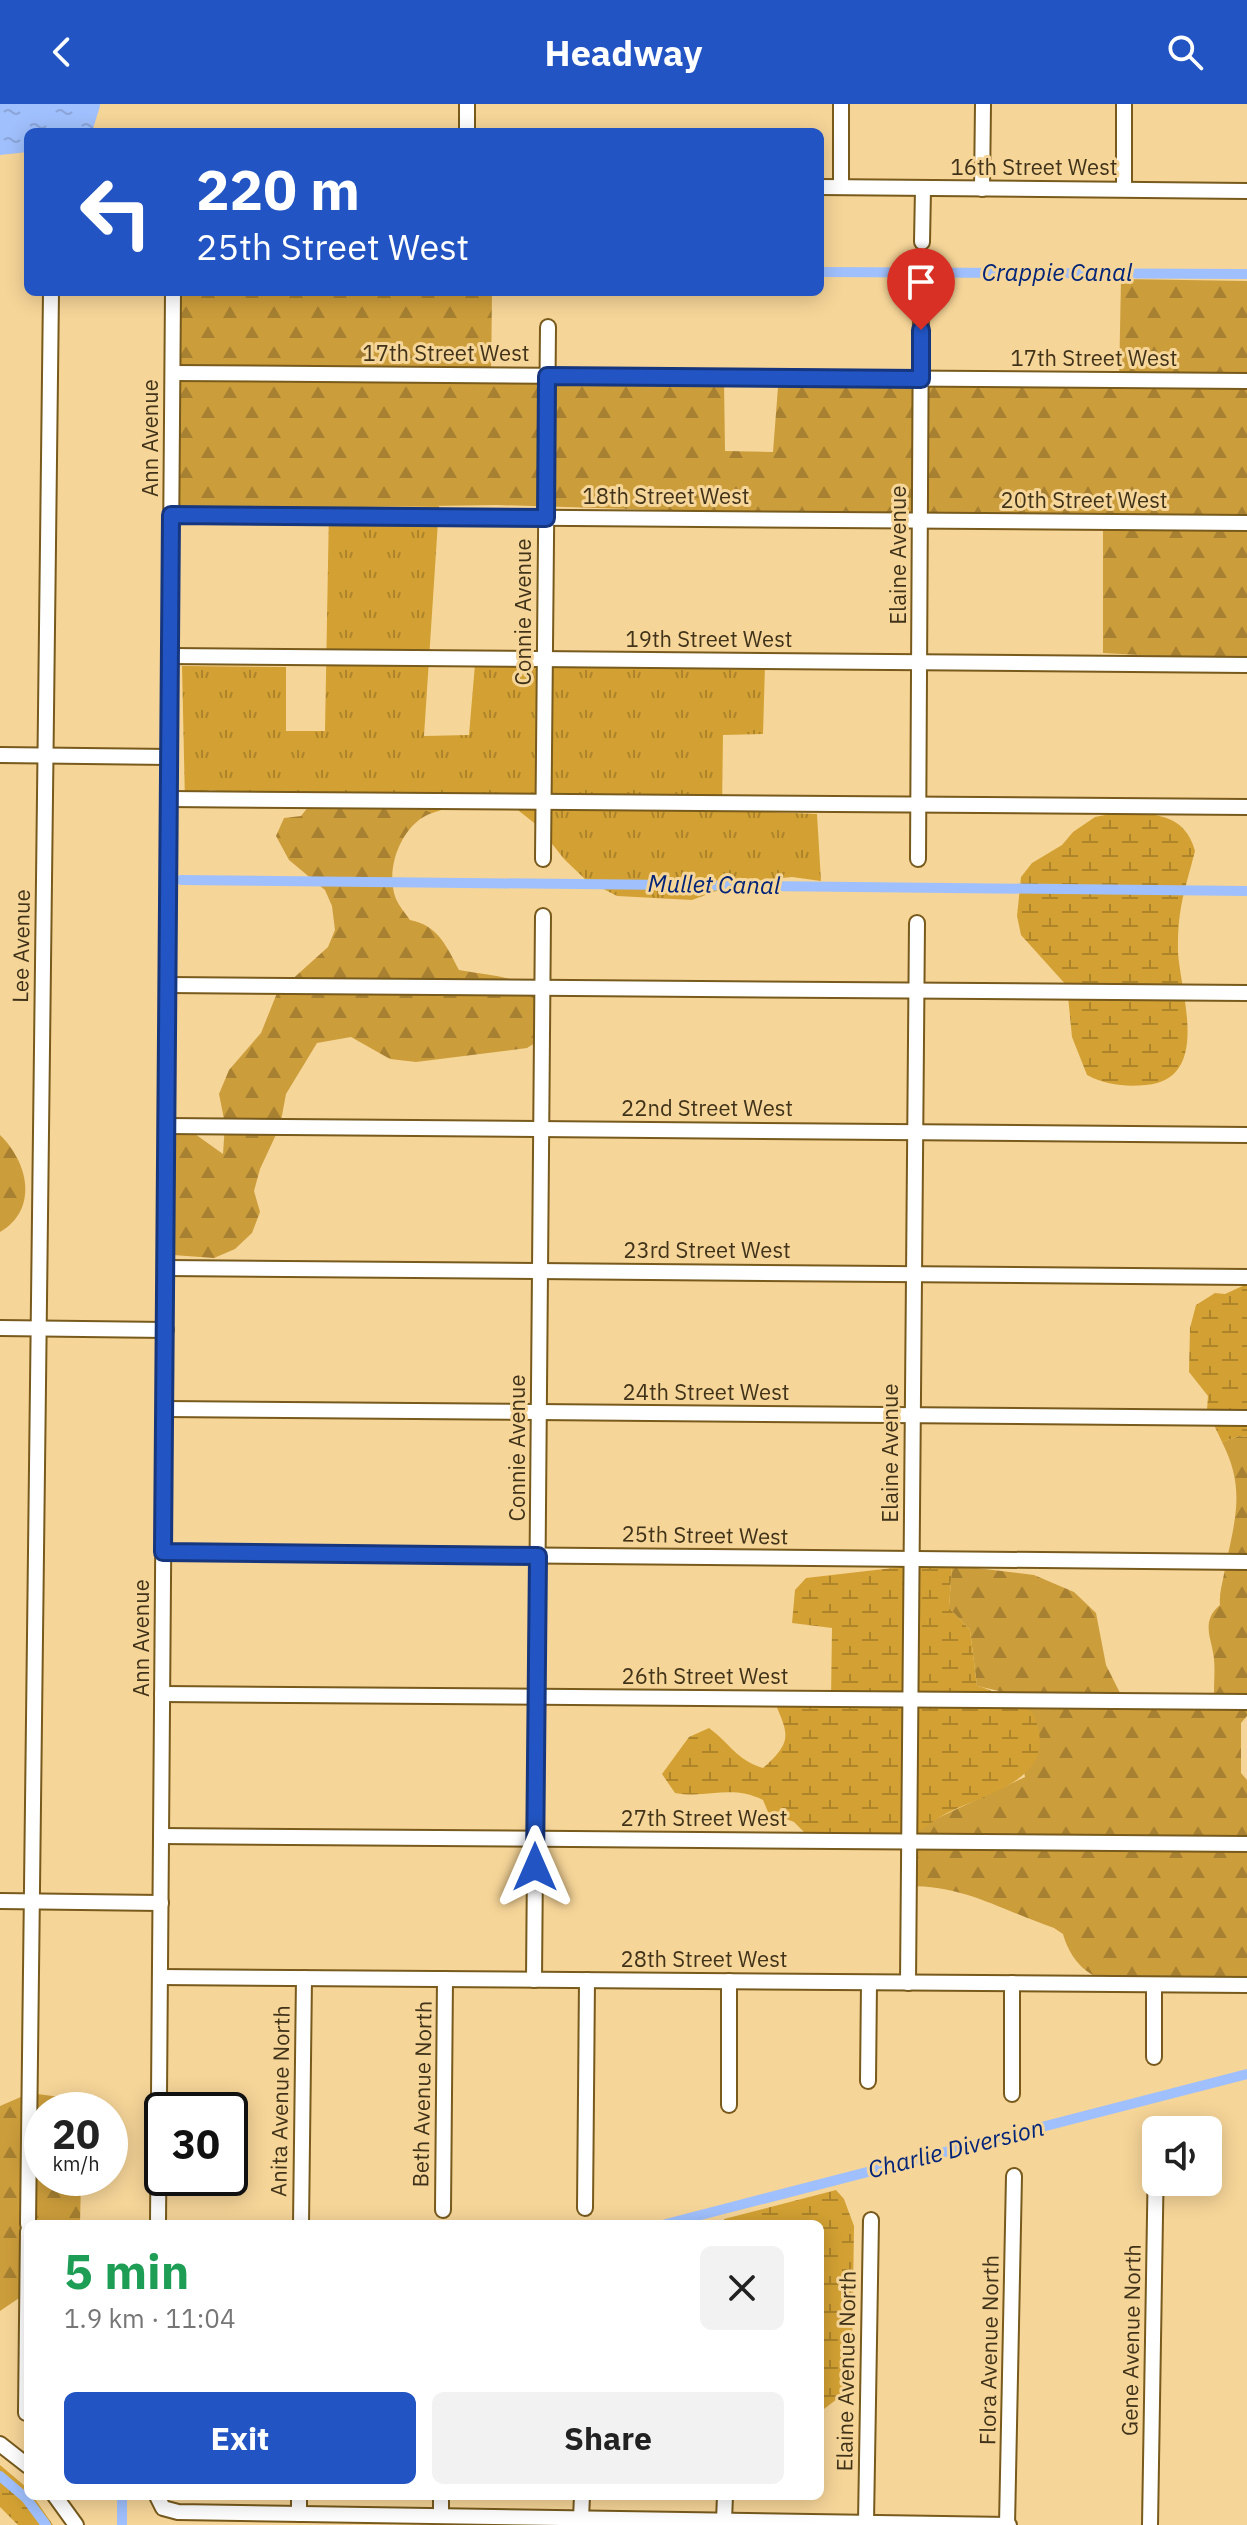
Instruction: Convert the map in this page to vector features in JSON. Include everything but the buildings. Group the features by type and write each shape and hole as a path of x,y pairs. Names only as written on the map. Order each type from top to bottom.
{"street":[{"path":"467,104 467,128"},
{"path":"841,104 841,187"},
{"path":"982,189 983,104"},
{"path":"1124,104 1124,189"},
{"name":"16th Street West","path":"824,187 1247,191"},
{"path":"922,242 923,189"},
{"name":"Lee Avenue","path":"28,2220 51,296"},
{"name":"Ann Avenue","path":"158,2220 173,296"},
{"name":"Elaine Avenue","path":"918,805 921,306"},
{"name":"Connie Avenue","path":"543,859 548,327"},
{"name":"17th Street West","path":"173,373 1247,381"},
{"name":"18th Street West","path":"171,515 920,520"},
{"name":"20th Street West","path":"920,520 1247,523"},
{"name":"19th Street West","path":"171,656 1247,665"},
{"path":"0,755 170,757"},
{"path":"169,799 1247,807"},
{"path":"918,805 918,859"},
{"name":"Connie Avenue","path":"534,1980 543,916"},
{"name":"Elaine Avenue","path":"908,1983 917,923"},
{"path":"168,985 1247,993"},
{"name":"22nd Street West","path":"167,1126 1247,1135"},
{"name":"23rd Street West","path":"166,1268 1247,1277"},
{"path":"0,1328 166,1330"},
{"name":"24th Street West","path":"165,1409 1247,1418"},
{"name":"25th Street West","path":"163,1552 1247,1562"},
{"name":"26th Street West","path":"162,1694 1247,1702"},
{"name":"27th Street West","path":"161,1836 1247,1844"},
{"path":"0,1901 161,1903"},
{"name":"28th Street West","path":"160,1977 1247,1985"},
{"name":"Anita Avenue North","path":"301,2220 304,1978"},
{"name":"Beth Avenue North","path":"443,2210 445,1979"},
{"path":"585,2208 587,1980"},
{"path":"729,1981 729,2105"},
{"path":"868,2081 869,1983"},
{"path":"1012,1983 1012,2094"},
{"path":"1154,1985 1154,2057"},
{"name":"Flora Avenue North","path":"1008,2525 1014,2176"},
{"name":"Gene Avenue North","path":"1150,2525 1155,2196"},
{"name":"Elaine Avenue North","path":"866,2522 871,2220"},
{"path":"0,2444 24,2463"},
{"path":"58,2500 76,2525"},
{"path":"299,2500 299,2514"},
{"path":"441,2500 441,2516"},
{"path":"581,2518 582,2500"},
{"path":"724,2520 725,2500"},
{"path":"160,2502 178,2512 1008,2525"}],"green space":[{"path":"1121,279 1247,281 1247,661 1103,653 1103,523 496,505 172,510 174,296 492,296 491,379 724,380 725,451 773,452 779,374 1119,381"},
{"path":"439,506 424,736 469,735 475,664 765,665 763,734 723,735 722,810 817,814 821,881 792,877 738,883 692,900 617,896 586,880 564,859 538,826 514,807 454,806 432,813 397,797 369,793 312,802 210,790 185,802 182,666 286,667 286,731 325,731 329,508"},
{"path":"369,793 397,797 432,813 412,826 398,848 392,874 400,907 410,920 435,932 459,970 508,979 530,989 539,999 551,1033 527,1048 416,1062 390,1059 351,1037 317,1043 286,1094 280,1126 260,1169 254,1191 260,1212 252,1233 235,1249 214,1258 173,1255 166,1122 188,1129 223,1154 225,1124 219,1094 229,1070 261,1033 277,993 328,947 335,930 332,906 325,890 289,860 276,836 284,818 301,816 312,802"},
{"path":"1120,812 1156,815 1176,822 1190,838 1195,851 1178,933 1188,1028 1186,1048 1180,1066 1167,1079 1146,1085 1116,1084 1087,1075 1072,1037 1067,986 1021,935 1017,916 1021,877 1032,863 1062,845 1073,832 1095,817"},
{"path":"0,1135 10,1146 23,1171 25,1198 12,1222 0,1232"},
{"path":"1247,1284 1247,1437 1239,1436 1222,1442 1207,1410 1208,1396 1189,1372 1190,1328 1196,1305 1215,1293 1225,1294"},
{"path":"1239,1436 1247,1437 1247,1716 1241,1723 1241,1773 1247,1780 1247,1979 1142,1981 1103,1978 1091,1974 1077,1962 1063,1934 1054,1928 962,1893 923,1886 900,1886 900,1841 925,1824 1025,1777 1011,1703 999,1691 977,1686 970,1630 949,1608 952,1565 1034,1575 1074,1592 1096,1613 1106,1665 1125,1703 1213,1710 1218,1694 1214,1693 1214,1659 1209,1624 1220,1605 1236,1507 1234,1476 1222,1442"},
{"path":"919,1565 952,1565 949,1608 970,1630 977,1686 1032,1712 1039,1734 1038,1753 1031,1767 1002,1789 947,1813 905,1839 890,1842 812,1840 794,1822 768,1812 763,1800 751,1795 730,1792 675,1793 662,1774 689,1737 709,1728 740,1756 763,1768 784,1743 785,1729 774,1700 831,1699 832,1628 792,1623 795,1590 806,1578"},
{"path":"24,2096 24,2196 81,2196 80,2220 24,2220 24,2295 0,2311 0,2106"},
{"path":"836,2190 844,2199 854,2226 852,2366 841,2396 824,2409 824,2220 724,2219"},
{"path":"0,2465 24,2485 24,2500 36,2500 53,2525 18,2525 0,2507"}],"water":[{"path":"0,104 100,104 93,128 24,128 24,152 0,155"}],"waterway":[{"name":"Crappie Canal","path":"824,272 1247,274"},
{"name":"Mullet Canal","path":"181,880 1247,891"},
{"name":"Charlie Diversion","path":"681,2220 1247,2074"},
{"path":"0,2476 24,2496"},
{"path":"27,2500 46,2525"},
{"name":"Charlie Diversion","path":"122,2500 122,2525"}],"route":[{"path":"535,1867 538,1556 163,1552 171,515 546,518 547,376 921,379 921,330"}]}
